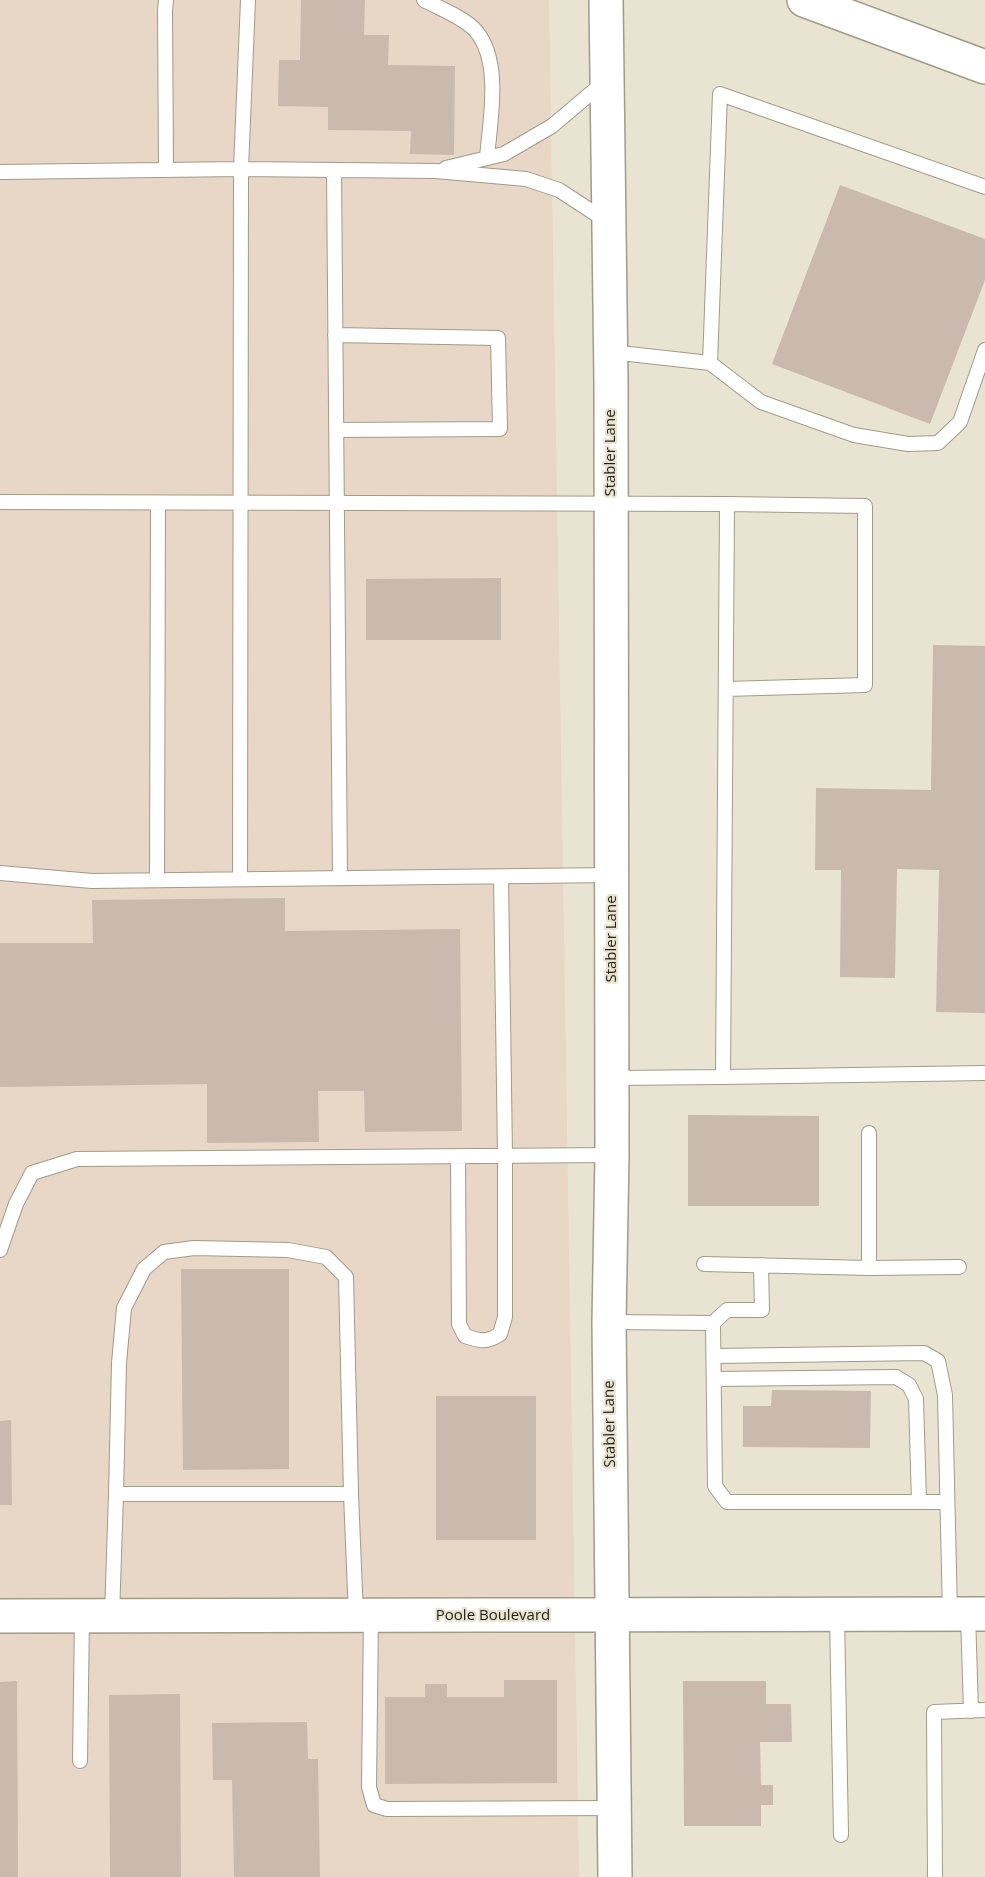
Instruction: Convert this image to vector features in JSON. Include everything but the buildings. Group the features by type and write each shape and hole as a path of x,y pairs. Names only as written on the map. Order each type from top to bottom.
{"main road":[{"name":"Stabler Lane","path":"606,0 612,504 612,1155 609,1322 615,1877"},
{"path":"804,0 848,8 985,67"},
{"name":"Poole Boulevard","path":"0,1616 968,1614"}],"lane":[{"path":"166,0 166,170"},
{"path":"240,879 242,169 248,0"},
{"path":"424,0 475,29 485,45 491,66 492,90 487,158"},
{"path":"436,171 504,154 552,126 607,80"},
{"path":"710,363 720,94 985,187"},
{"path":"0,172 242,169 436,171 526,179 559,190 609,223"},
{"path":"334,170 340,879"},
{"path":"335,336 498,338 500,429 336,430"},
{"path":"611,351 710,363 761,402 854,435 908,444 938,443 960,422 985,350"},
{"path":"0,502 865,506 865,685 726,689"},
{"path":"157,880 158,503"},
{"path":"723,1077 727,504"},
{"path":"0,873 92,881 612,876"},
{"path":"458,1156 459,1324 465,1336 478,1340 492,1340 500,1334 505,1317 501,878"},
{"path":"612,1078 985,1073"},
{"path":"869,1133 869,1268"},
{"path":"0,1250 16,1204 32,1173 77,1159 612,1155"},
{"path":"80,1761 97,1616 116,1494 119,1363 124,1308 144,1269 164,1252 194,1248 288,1250 326,1257 346,1277 351,1494 363,1616 369,1787 374,1805 387,1809 614,1808"},
{"path":"704,1264 869,1268 959,1267"},
{"path":"609,1322 713,1323 727,1310 762,1310 761,1265"},
{"path":"713,1323 715,1486 728,1502 947,1502"},
{"path":"714,1356 924,1353 938,1361 945,1395 947,1502 968,1614 978,1710 934,1712 935,1877"},
{"path":"714,1379 896,1377 903,1381 909,1385 916,1399 919,1502"},
{"path":"116,1494 351,1494"},
{"path":"837,1615 841,1835"}],"shaded area":[{"path":"0,0 549,0 579,1877 0,1877"}]}
